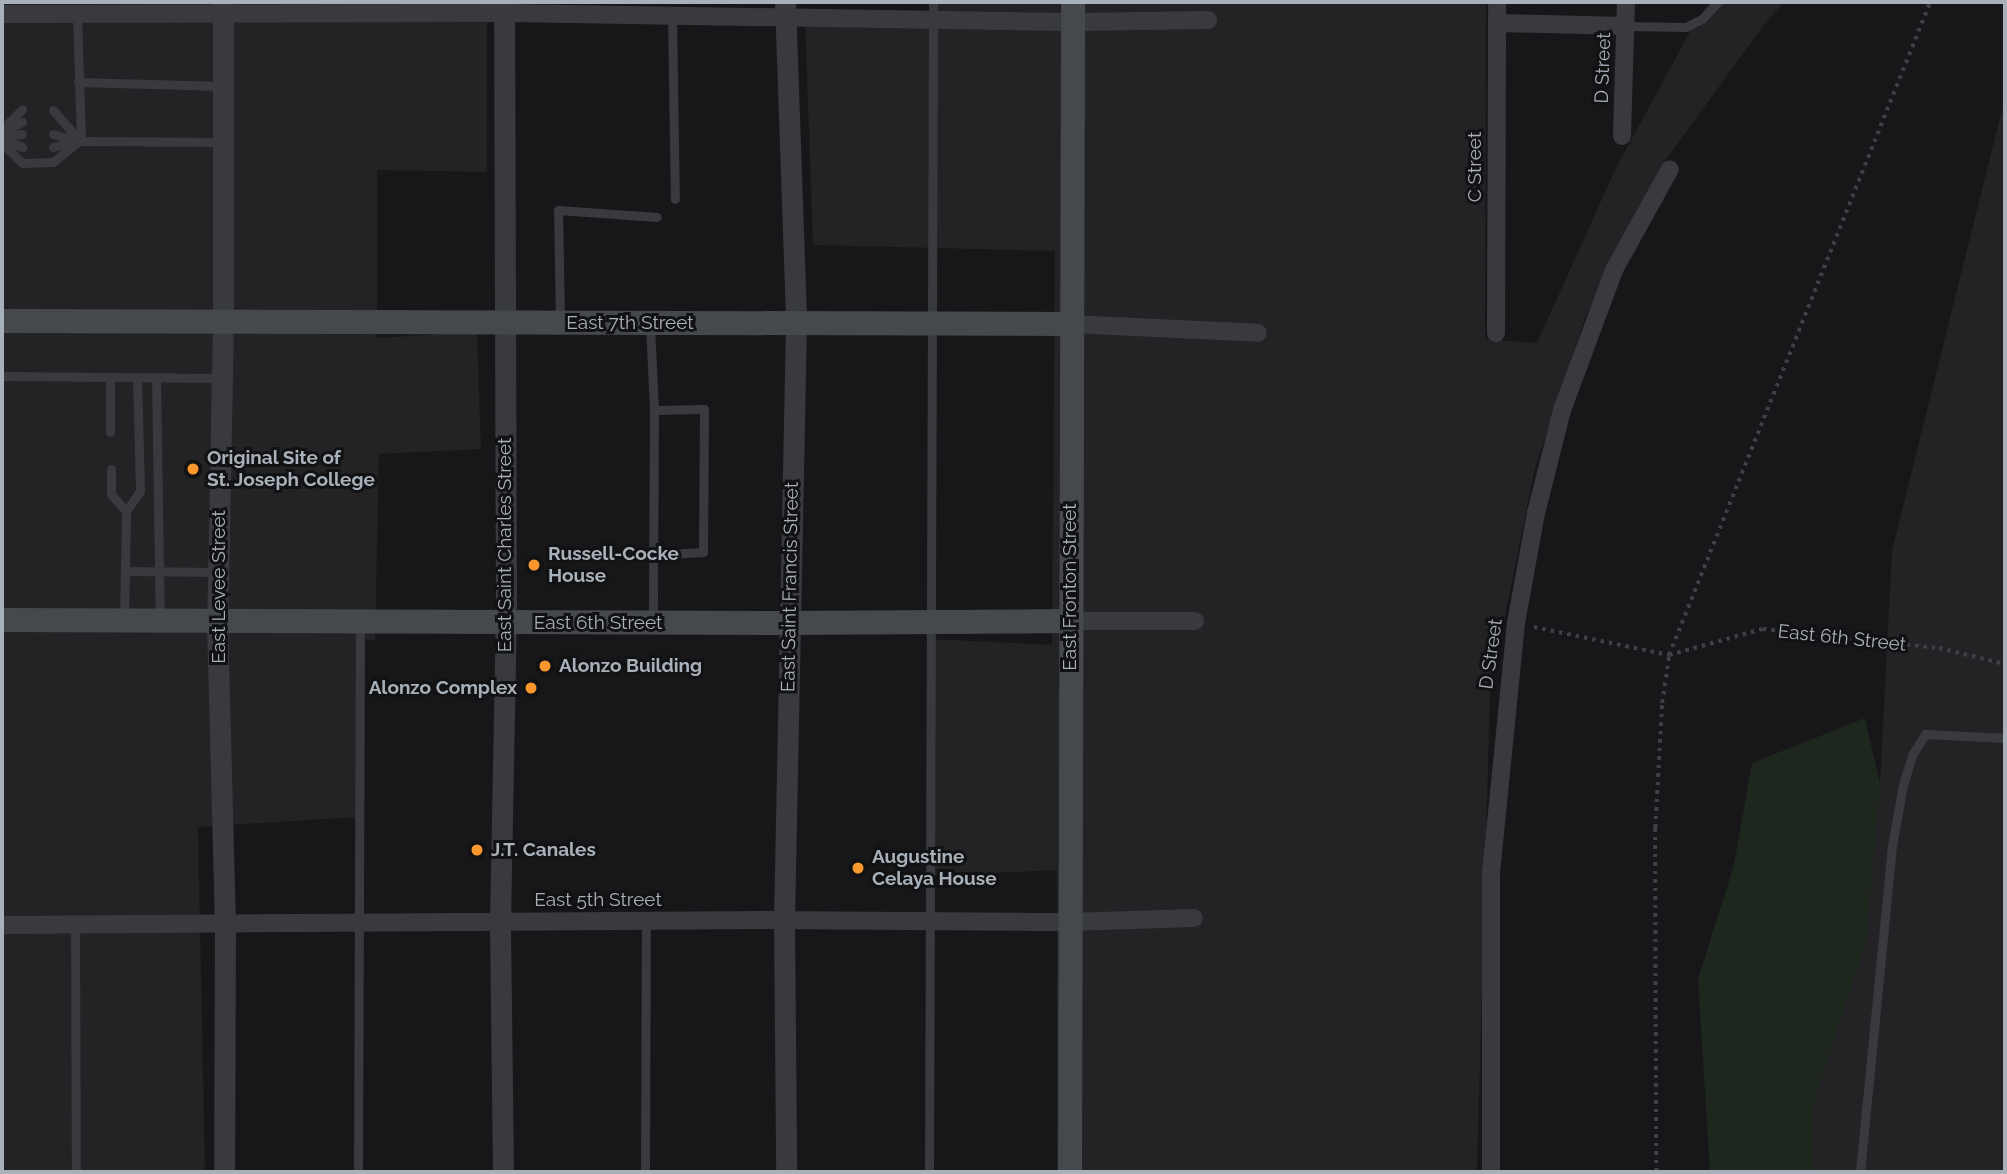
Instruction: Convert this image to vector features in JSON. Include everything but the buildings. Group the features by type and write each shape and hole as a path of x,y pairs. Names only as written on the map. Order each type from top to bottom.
{"main road":[{"name":"East Fronton Street","path":"1070,1172 1070,324 1073,12"},
{"name":"East 7th Street","path":"2,321 1070,324"},
{"name":"East 6th Street","path":"2,620 653,623 1071,621"}],"street":[{"name":"C Street","path":"1496,333 1497,2"},
{"name":"D Street","path":"1622,136 1626,2"},
{"path":"2,14 121,8 504,7 644,9 672,16 785,10 933,21 1073,12 1208,20"},
{"name":"East Saint Charles Street","path":"503,1172 500,922 506,622 504,7"},
{"name":"East Levee Street","path":"223,8 223,322 217,621 225,922 224,1172"},
{"name":"East Saint Francis Street","path":"785,10 796,323 784,920 786,1172"},
{"path":"1497,23 1625,26"},
{"name":"D Street","path":"1490,1172 1491,873 1516,623 1536,513 1562,410 1614,270 1670,169"},
{"name":"East 7th Street","path":"1070,324 1258,333"},
{"name":"East 6th Street","path":"1071,621 1195,621"},
{"name":"East 5th Street","path":"2,925 784,920 1069,922 1194,918"}],"lane":[{"path":"929,1172 933,2"},
{"path":"1625,26 1686,27 1702,19 1718,2"},
{"path":"80,141 78,82 82,10"},
{"path":"672,16 675,199"},
{"path":"78,82 222,86"},
{"path":"2,136 22,110"},
{"path":"53,110 80,141"},
{"path":"2,136 22,121"},
{"path":"54,121 80,141"},
{"path":"2,136 22,134"},
{"path":"53,134 80,141"},
{"path":"2,136 22,163 53,162 80,141"},
{"path":"2,136 22,147"},
{"path":"53,147 80,141 222,142"},
{"path":"560,323 558,210 657,217"},
{"path":"650,323 654,410 653,623"},
{"path":"2,376 222,378"},
{"path":"110,377 110,432"},
{"path":"124,620 126,511 140,491 137,377"},
{"path":"156,377 160,621"},
{"path":"654,410 704,409 704,552 654,555"},
{"path":"111,469 111,494 126,511"},
{"path":"125,570 218,572"},
{"path":"358,1172 360,621"},
{"path":"1860,1172 1892,846 1903,785 1912,755 1925,734 2005,738"},
{"path":"645,1172 646,921"},
{"path":"75,924 76,1172"}],"path":[{"path":"1656,1172 1655,828 1662,703 1669,655 1930,2"},
{"name":"East 6th Street","path":"1516,623 1669,655 1763,629 1939,648 2005,664"}],"shaded area":[{"path":"2,2 487,2 487,172 377,170 377,338 477,332 481,449 379,454 375,640 358,641 357,817 198,827 205,1172 2,1172"},
{"path":"933,2 1486,2 1485,339 1537,343 1615,170 1693,26 1710,2 1784,2 1763,26 1665,161 1585,318 1535,468 1490,690 1477,1172 1057,1172 1057,870 931,876 929,639 1052,645 1055,251 813,245 805,19 932,21"},
{"path":"2005,98 2005,1172 1814,1172 1814,1102 1866,942 1880,784 1892,551"},
{"path":"1865,718 1880,784 1866,942 1814,1102 1814,1172 1710,1172 1698,979 1734,865 1752,763"}],"place":[{"name":"Original Site of St. Joseph College","path":"193,469"},
{"name":"Russell-Cocke House","path":"534,565"},
{"name":"Alonzo Building","path":"545,666"},
{"name":"Alonzo Complex","path":"531,688"},
{"name":"J.T. Canales","path":"477,850"},
{"name":"Augustine Celaya House","path":"858,868"}]}
